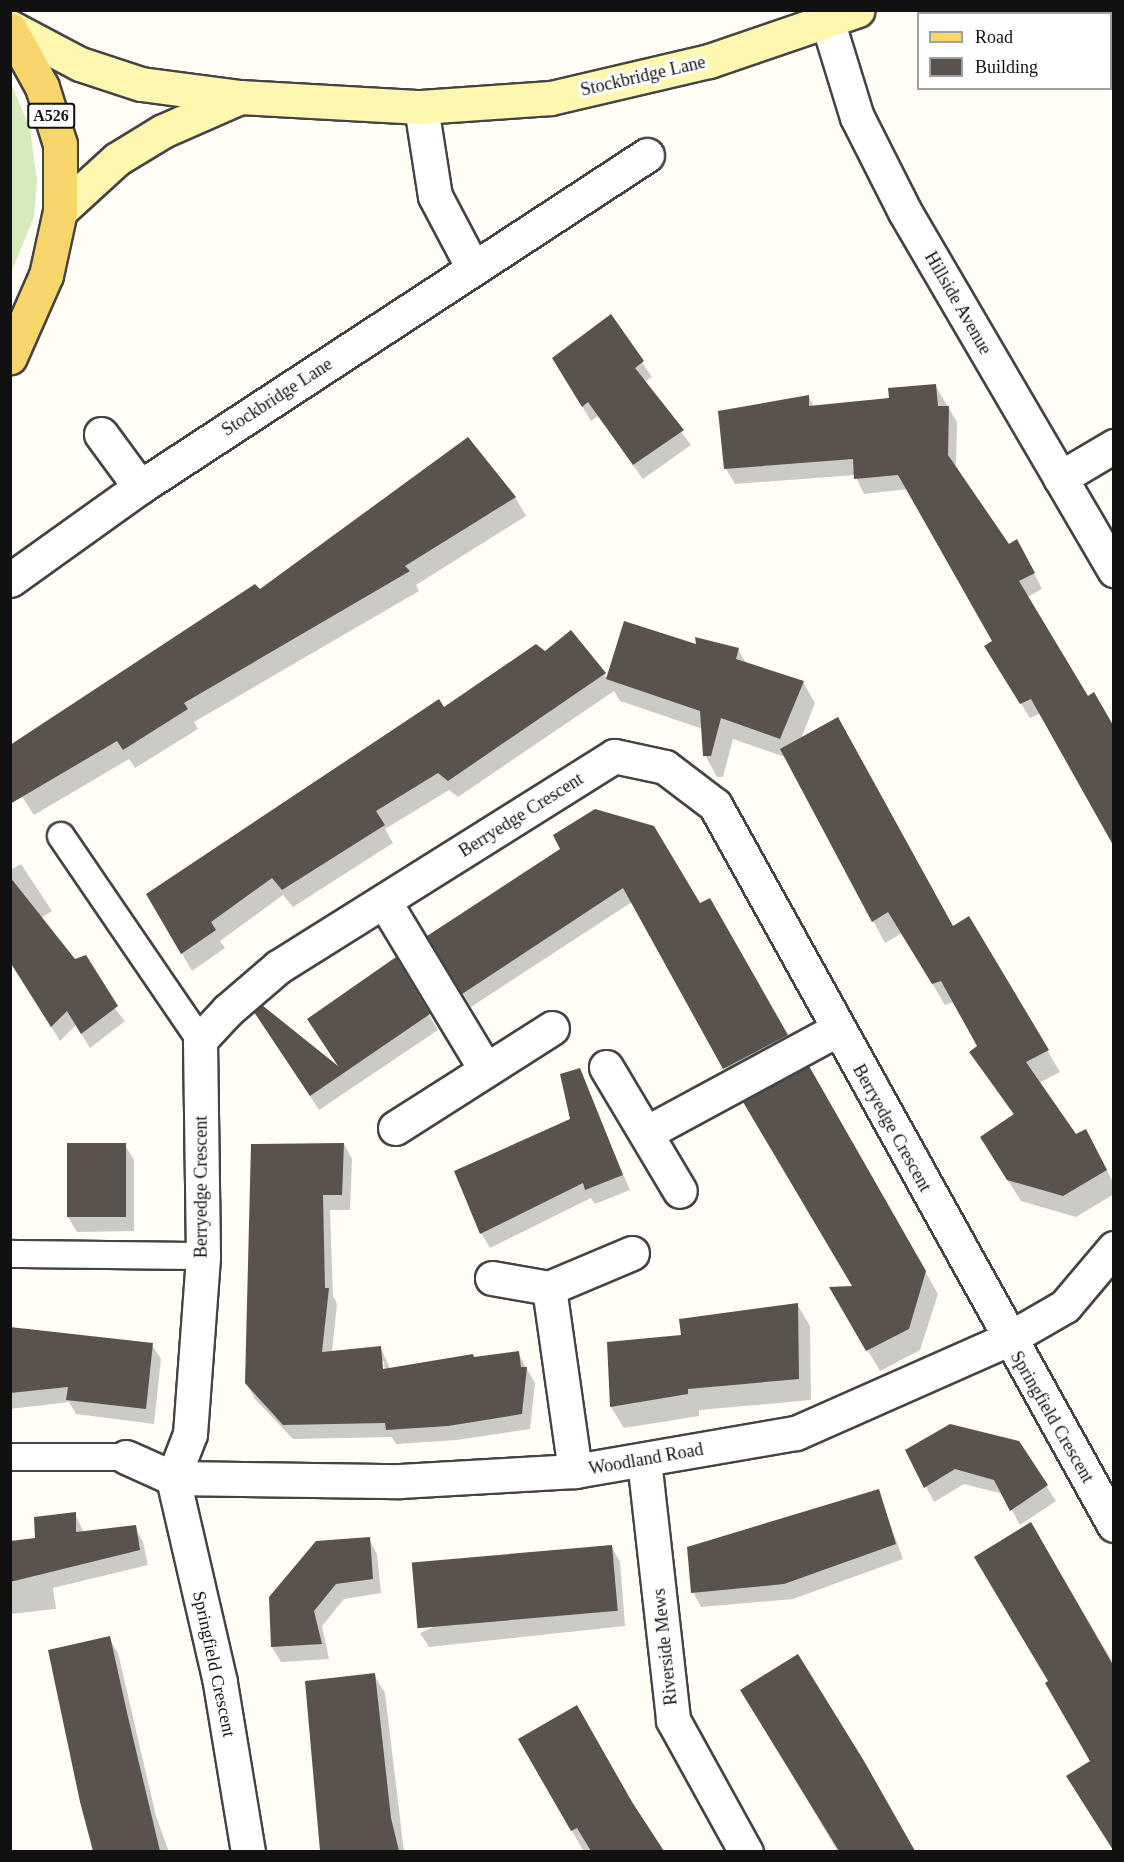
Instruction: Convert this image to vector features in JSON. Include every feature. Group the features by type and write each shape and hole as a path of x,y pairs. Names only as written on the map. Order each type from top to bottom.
{"main road":[{"name":"Stockbridge Lane","path":"10,28 80,64 141,84 240,98 421,107 551,98 710,61 826,17 858,10"},
{"name":"A526","path":"10,28 42,87 60,144 60,211 46,275 10,357"},
{"name":"Stockbridge Lane","path":"60,211 117,159 163,131 240,98"}],"street":[{"name":"Hillside Avenue","path":"826,17 857,117 905,212 1113,570"},
{"path":"421,107 435,196 474,268"},
{"name":"Stockbridge Lane","path":"10,580 140,487 647,155"},
{"path":"101,434 140,487"},
{"path":"1060,478 1113,446"},
{"name":"Berryedge Crescent","path":"173,1478 190,1434 203,1256 200,1040 228,1010 278,968 614,756 665,767 716,805 1008,1339"},
{"path":"384,901 486,1070"},
{"path":"395,1128 552,1028"},
{"path":"646,1133 838,1029"},
{"path":"606,1067 680,1191"},
{"name":"Woodland Road","path":"126,1457 173,1478 400,1481 575,1471 796,1433 1008,1339 1065,1306 1113,1248"},
{"path":"492,1278 549,1288 632,1253"},
{"path":"549,1288 575,1471"},
{"name":"Springfield Crescent","path":"1008,1339 1113,1525"},
{"name":"Riverside Mews","path":"644,1460 673,1720 746,1851"},
{"name":"Springfield Crescent","path":"173,1478 220,1683 248,1851"}],"lane":[{"path":"61,836 200,1040"},
{"path":"10,1254 203,1256"},
{"path":"10,1457 126,1457"}],"green space":[{"path":"10,81 30,128 37,182 34,217 11,273"}],"building":[{"path":"611,314 644,361 635,368 684,430 633,465 588,402 582,407 552,358"},
{"path":"936,384 938,406 949,406 948,455 1009,544 1017,539 1035,573 1019,581 1088,696 1094,692 1113,725 1113,845 1031,699 1020,704 984,646 992,641 898,475 854,479 853,459 724,469 718,411 809,395 809,406 889,398 888,388"},
{"path":"468,437 516,497 405,566 410,571 184,703 188,709 123,750 117,741 10,804 10,745 255,584 260,589"},
{"path":"624,621 696,644 695,637 739,648 736,659 804,681 780,739 721,718 711,756 703,756 700,711 606,679"},
{"path":"571,630 606,673 448,781 438,773 376,811 385,825 282,890 272,878 211,922 216,930 181,954 146,894 439,699 444,707 536,644 545,651"},
{"path":"838,717 953,926 969,916 1049,1050 1026,1062 1076,1134 1086,1129 1107,1170 1063,1196 1007,1180 980,1137 1014,1114 969,1052 977,1046 941,981 932,984 888,912 872,922 780,749"},
{"path":"595,809 654,826 700,903 710,898 788,1035 723,1069 623,888 462,994 427,936 560,849 553,835"},
{"path":"10,877 75,959 86,955 118,1006 81,1034 67,1011 51,1027 10,962"},
{"path":"396,957 430,1014 310,1096 254,1012 262,1005 338,1066 307,1019"},
{"path":"809,1066 926,1271 909,1329 866,1351 829,1287 852,1286 743,1102"},
{"path":"580,1068 623,1175 585,1190 583,1183 480,1234 454,1171 570,1119 560,1074"},
{"path":"67,1143 126,1143 126,1217 67,1217"},
{"path":"344,1143 342,1195 323,1195 325,1288 329,1288 322,1352 381,1346 383,1369 473,1354 474,1357 519,1351 521,1367 527,1367 522,1414 448,1426 386,1430 385,1423 283,1425 245,1383 251,1144"},
{"path":"798,1303 799,1379 688,1389 688,1394 610,1407 607,1342 681,1335 679,1319"},
{"path":"10,1327 153,1343 146,1409 66,1400 68,1387 10,1393"},
{"path":"950,1424 1019,1441 1048,1485 1010,1511 994,1480 955,1469 924,1488 905,1450"},
{"path":"879,1489 896,1544 784,1584 691,1593 687,1547"},
{"path":"76,1512 76,1532 136,1525 140,1550 10,1582 10,1541 35,1538 34,1517"},
{"path":"1031,1522 1113,1665 1113,1850 1066,1776 1090,1761 1045,1683 1048,1681 974,1557"},
{"path":"370,1537 373,1579 336,1584 314,1611 322,1644 271,1647 269,1597 316,1541"},
{"path":"612,1545 618,1611 418,1628 412,1563"},
{"path":"110,1636 160,1851 93,1851 80,1802 48,1650"},
{"path":"798,1654 864,1761 915,1851 839,1851 740,1690"},
{"path":"375,1673 391,1818 399,1851 320,1851 305,1681"},
{"path":"577,1705 632,1802 664,1851 591,1851 577,1828 571,1831 518,1739"}]}
